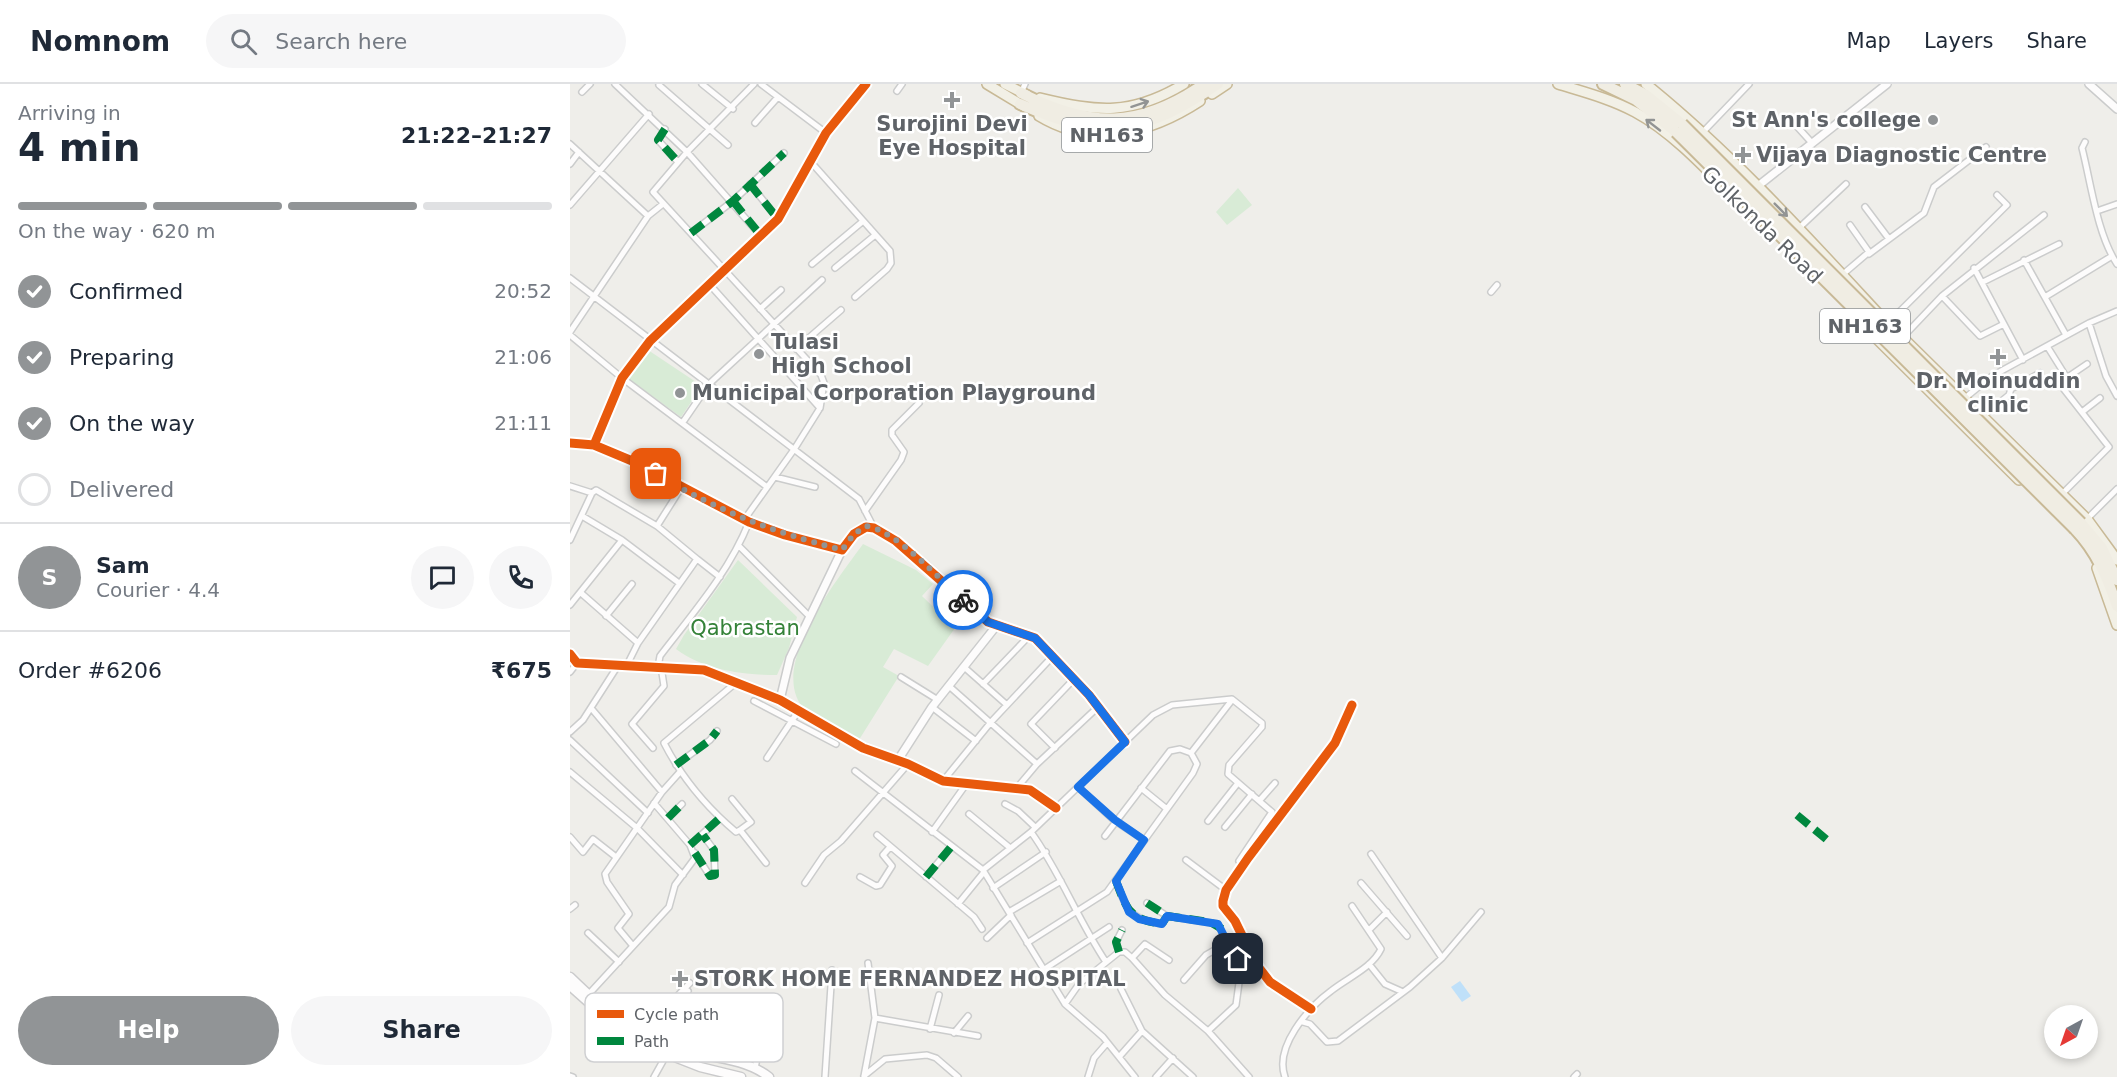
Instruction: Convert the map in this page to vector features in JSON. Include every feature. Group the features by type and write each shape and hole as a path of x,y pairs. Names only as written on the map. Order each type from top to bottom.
{"highway":[{"name":"NH163","path":"987,84 1078,107 1104,110 1134,107 1164,96 1184,84"},
{"name":"NH163","path":"1005,84 1022,94 1067,129 1088,134 1122,135 1176,117 1227,84"},
{"path":"1087,123 1151,113 1181,99 1204,84"},
{"path":"1022,94 1056,119 1120,127 1154,120 1185,106 1218,84"},
{"name":"Golkonda Road","path":"1558,84 1619,104 1638,114 1677,143 2017,478 2086,551 2097,566 2117,625"},
{"path":"1603,84 1636,100 1660,117 2075,529 2100,561 2117,606"},
{"path":"1625,84 1646,95 1682,124 2081,523 2102,548 2117,580"},
{"name":"Golkonda Road","path":"1646,84 1654,88 1758,186 1888,323 2087,519 2117,560"},
{"path":"1846,308 1861,294"},
{"path":"2017,478 2032,464"}],"main road":[{"path":"570,977 586,993"},
{"path":"570,987 585,1001"},
{"path":"690,1062 700,1067 741,1077"},
{"path":"725,1062 756,1068 769,1077"}],"street":[{"path":"582,92 590,84"},
{"path":"615,84 665,129 733,201 762,237"},
{"path":"702,84 733,109"},
{"path":"653,748 632,724 664,686 662,673 658,667 660,656 720,577 739,546 746,521 820,408 824,384 821,375 653,191 687,152 733,109 754,84"},
{"path":"761,84 826,133"},
{"path":"594,445 622,378 650,341 711,286 778,219 826,133 866,84"},
{"path":"897,92 903,84"},
{"path":"1702,133 1749,84"},
{"path":"1758,186 1887,84"},
{"path":"659,85 728,145"},
{"path":"2092,85 2117,109"},
{"path":"755,123 778,97"},
{"path":"570,205 649,114"},
{"path":"1793,122 1812,143"},
{"path":"665,129 658,140 678,162"},
{"path":"2085,142 2082,148 2097,211 2112,256 2117,264"},
{"path":"570,144 648,216"},
{"path":"1842,275 1924,213 1934,187 1986,147"},
{"path":"570,164 579,152"},
{"path":"691,233 733,201 784,153"},
{"path":"810,161 874,236 890,251 891,263 855,297"},
{"path":"750,184 778,219"},
{"path":"1799,228 1846,184"},
{"path":"1888,323 2007,205 1997,195"},
{"path":"663,204 648,216 592,296 570,334 622,378 767,487"},
{"path":"2097,211 2117,204"},
{"path":"1865,207 1889,239"},
{"path":"1902,337 1942,296 1974,268 2043,215"},
{"path":"812,264 862,222"},
{"path":"1850,225 1869,254"},
{"path":"835,268 874,236"},
{"path":"1983,282 2059,244"},
{"path":"2045,297 2112,256"},
{"path":"2024,260 2066,335"},
{"path":"1974,268 2023,360"},
{"path":"570,278 859,499 874,528"},
{"path":"683,422 709,384 822,280"},
{"path":"1491,292 1497,285"},
{"path":"711,286 820,408"},
{"path":"760,309 781,290"},
{"path":"1942,296 1980,336 2004,324"},
{"path":"796,349 841,310"},
{"path":"1965,398 1992,376 2089,323 2115,312 2117,321"},
{"path":"2089,323 2106,376 2117,396"},
{"path":"2047,346 2067,378"},
{"path":"2062,494 2109,447 2059,383 2087,364"},
{"path":"1983,416 2009,395 2011,389 2040,373"},
{"path":"2082,412 2100,398"},
{"path":"865,511 904,452 892,435 892,430 919,403"},
{"path":"570,442 594,445 637,463 746,521 785,535 842,550"},
{"path":"775,477 815,487"},
{"path":"570,486 592,493"},
{"path":"657,526 681,488"},
{"path":"2087,519 2117,489"},
{"path":"570,540 592,493 596,490 657,526 720,577"},
{"path":"582,516 622,540 679,583"},
{"path":"780,700 790,658 809,616 842,550 854,534 866,526 896,541 988,622 1030,635 1074,679 1125,742"},
{"path":"570,605 622,540"},
{"path":"739,546 809,616"},
{"path":"626,667 638,643 697,559"},
{"path":"606,616 632,584"},
{"path":"581,593 638,643"},
{"path":"898,760 932,707 997,625"},
{"path":"983,684 1030,635"},
{"path":"570,654 577,663 616,667 704,670 738,681 780,700 863,748 908,764 943,781 1030,790 1056,808"},
{"path":"943,781 992,722 1052,657"},
{"path":"570,672 577,663"},
{"path":"570,732 591,708 616,667"},
{"path":"964,667 1007,705"},
{"path":"901,677 938,699"},
{"path":"1055,747 1031,724 1074,679"},
{"path":"732,799 751,822 736,832 679,773 664,742 738,681"},
{"path":"949,686 992,722 1037,765"},
{"path":"1191,753 1232,699"},
{"path":"958,904 983,871 1056,808 1153,715 1172,705 1232,699 1262,723 1262,727 1229,765 1228,774 1272,812 1239,861"},
{"path":"754,701 837,744"},
{"path":"1311,1009 1270,982 1256,964 1235,921 1223,906 1226,890 1335,744 1352,705"},
{"path":"932,707 976,741"},
{"path":"1016,789 1055,747 1098,707"},
{"path":"591,708 662,792"},
{"path":"767,758 799,710"},
{"path":"676,765 710,740 717,731"},
{"path":"572,744 648,813"},
{"path":"1027,943 1107,892 1193,773 1197,764 1191,753 1180,749 1170,751 1105,836"},
{"path":"805,882 824,855 841,842 908,764"},
{"path":"855,771 882,795 983,871 1065,1004 1107,1043 1135,1077"},
{"path":"570,772 637,828 683,875"},
{"path":"633,946 618,928 629,914 605,878 607,870 662,792 679,773"},
{"path":"932,832 967,783"},
{"path":"1208,821 1238,783"},
{"path":"1260,800 1275,783"},
{"path":"1078,787 1115,820 1144,840"},
{"path":"1141,788 1167,809"},
{"path":"1225,828 1252,794"},
{"path":"654,803 690,845 710,876 715,875 714,850 703,835"},
{"path":"668,818 682,804"},
{"path":"1005,804 1018,811 1033,829 1076,912 1106,962"},
{"path":"969,814 1009,848"},
{"path":"690,845 720,818"},
{"path":"740,830 766,863"},
{"path":"877,835 974,917 982,929"},
{"path":"570,837 583,852 593,839 616,857"},
{"path":"860,877 876,886 880,885 892,867 883,855 890,847"},
{"path":"926,877 951,848"},
{"path":"993,888 1046,852"},
{"path":"590,993 669,907 675,885 693,863 695,853"},
{"path":"1371,854 1442,958"},
{"path":"1186,860 1226,890"},
{"path":"987,938 1010,914 1061,881"},
{"path":"1113,883 1133,916 1162,924 1167,916"},
{"path":"1361,883 1407,936"},
{"path":"1147,903 1167,916 1210,922 1222,928 1225,942 1238,959 1241,968 1236,1005 1208,1031"},
{"path":"1285,1077 1282,1061 1285,1044 1311,1009 1329,992 1369,964 1381,949 1352,906"},
{"path":"1369,930 1387,912"},
{"path":"1303,1022 1310,1024 1327,1042 1332,1043 1403,992 1442,958 1481,912"},
{"path":"1042,970 1109,927"},
{"path":"1119,952 1116,942 1122,930"},
{"path":"588,933 619,962"},
{"path":"1184,980 1206,955 1225,942"},
{"path":"1132,958 1145,944 1169,960"},
{"path":"1065,1004 1080,984 1119,952 1125,952 1165,995 1208,1031 1249,1077"},
{"path":"864,1077 875,1018 868,963"},
{"path":"1369,964 1385,984 1403,992"},
{"path":"825,1077 831,970"},
{"path":"681,993 690,983"},
{"path":"1121,989 1142,1031 1193,1077"},
{"path":"930,1029 939,995"},
{"path":"954,1033 968,1016"},
{"path":"875,1018 978,1036"},
{"path":"1119,1057 1142,1031"},
{"path":"1088,1077 1094,1058 1107,1043"},
{"path":"864,1077 885,1059 927,1055 936,1058 958,1077"},
{"path":"1156,1077 1173,1058"},
{"path":"654,1077 663,1062"},
{"path":"756,1068 757,1062"}],"green space":[{"path":"1238,188 1252,205 1227,225 1216,212"},
{"path":"648,350 702,386 681,417 629,379"},
{"name":"Qabrastan","path":"863,544 916,570 933,584 922,596 955,628 928,666 894,649 883,667 899,676 857,743 806,711 795,693 794,673 799,649 809,625"},
{"name":"Qabrastan","path":"738,560 797,617 789,648 777,675 724,670 699,662 676,649"}],"water":[{"path":"1460,981 1471,996 1462,1002 1451,987"}],"marked path":[{"path":"665,129 658,140 678,162"},
{"path":"691,233 733,201 784,153"},
{"path":"750,184 778,219"},
{"path":"733,201 762,237"},
{"path":"676,765 710,740 717,731"},
{"path":"668,818 682,804"},
{"path":"1797,815 1832,844"},
{"path":"690,845 720,818"},
{"path":"695,853 710,876 715,875 714,850 703,835"},
{"path":"926,877 951,847"},
{"path":"1116,881 1123,899 1136,916 1162,924 1167,916"},
{"path":"1147,903 1167,916 1210,922 1222,929"},
{"path":"1119,952 1116,942 1122,930"}],"cycle path":[{"path":"594,445 622,378 650,341 778,219 826,133 866,84"},
{"path":"570,443 594,445 637,463 749,522 785,535 842,550 854,534 866,527 874,528 896,541 988,622 1035,638 1089,695 1125,742"},
{"path":"570,654 577,663 704,670 780,700 863,748 908,764 943,781 1030,790 1056,808"},
{"path":"1311,1009 1270,982 1256,964 1235,921 1223,906 1223,901 1226,890 1248,858 1335,743 1352,705"}],"way so far":[{"path":"656,474 749,522 785,535 842,550 854,534 866,526 874,528 896,541 963,600"}],"place":[{"name":"Surojini Devi Eye Hospital","path":"952,100"},
{"name":"St Ann's college","path":"1933,120"},
{"name":"Vijaya Diagnostic Centre","path":"1743,155"},
{"name":"Tulasi High School","path":"759,354"},
{"name":"Dr. Moinuddin clinic","path":"1998,357"},
{"name":"Municipal Corporation Playground","path":"680,393"},
{"name":"STORK HOME FERNANDEZ HOSPITAL","path":"680,979"}],"route":[{"path":"963,600 988,622 1035,638 1089,695 1125,742 1078,787 1115,820 1144,840 1116,879 1129,912 1149,922 1162,924 1167,916 1218,924 1222,928 1225,944 1238,959"}]}
